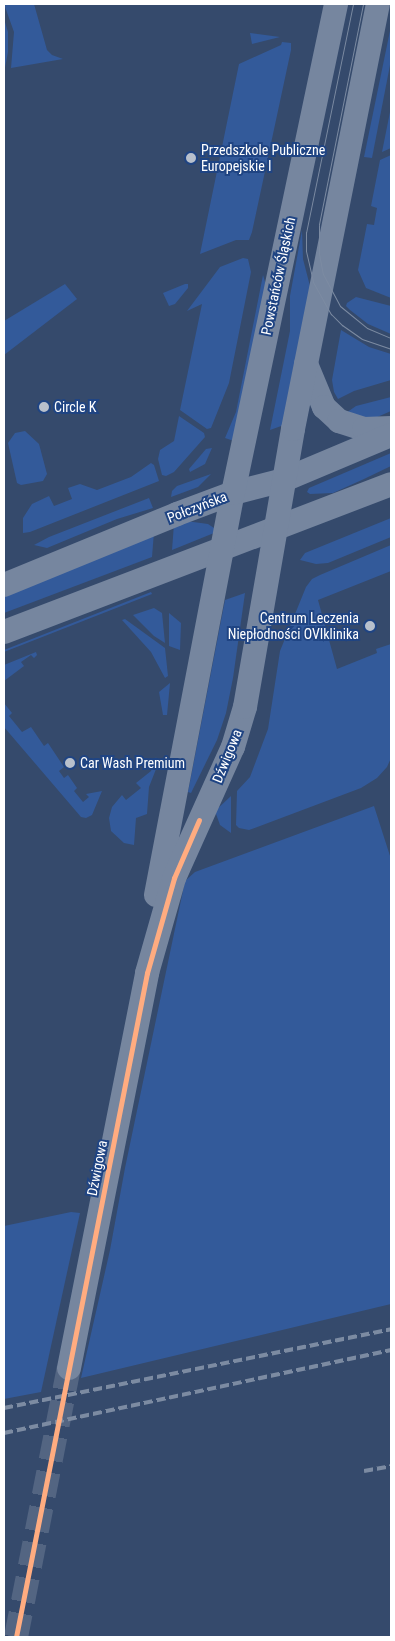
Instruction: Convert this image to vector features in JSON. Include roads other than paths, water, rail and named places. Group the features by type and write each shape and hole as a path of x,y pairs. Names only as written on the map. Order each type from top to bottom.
{"main road":[{"name":"Powstańców Śląskich","path":"222,550 336,4"},
{"path":"275,529 378,4"},
{"path":"306,364 324,406 339,421 364,429 391,428"},
{"name":"Połczyńska","path":"4,585 233,494 284,480 391,435"},
{"path":"4,632 391,484"},
{"name":"Dźwigowa","path":"69,1368 147,973 174,878 233,747 245,707 275,529"},
{"name":"Dźwigowa","path":"147,973 149,938 159,878 222,550"}],"tunnel":[{"path":"16,1637 69,1368"}],"tram line":[{"path":"353,4 306,232 306,251 313,282 331,314 342,325 362,339 391,349"},
{"path":"363,4 319,225 319,254 323,274 340,306 367,328 391,338"}],"railway":[{"path":"4,1408 391,1329"},
{"path":"4,1433 391,1350"},
{"path":"364,1471 391,1466"}],"place":[{"name":"Przedszkole Publiczne Europejskie I","path":"191,158"},
{"name":"Circle K","path":"44,407"},
{"name":"Centrum Leczenia Niepłodności OVIklinika","path":"370,626"},
{"name":"Car Wash Premium","path":"70,763"}]}
